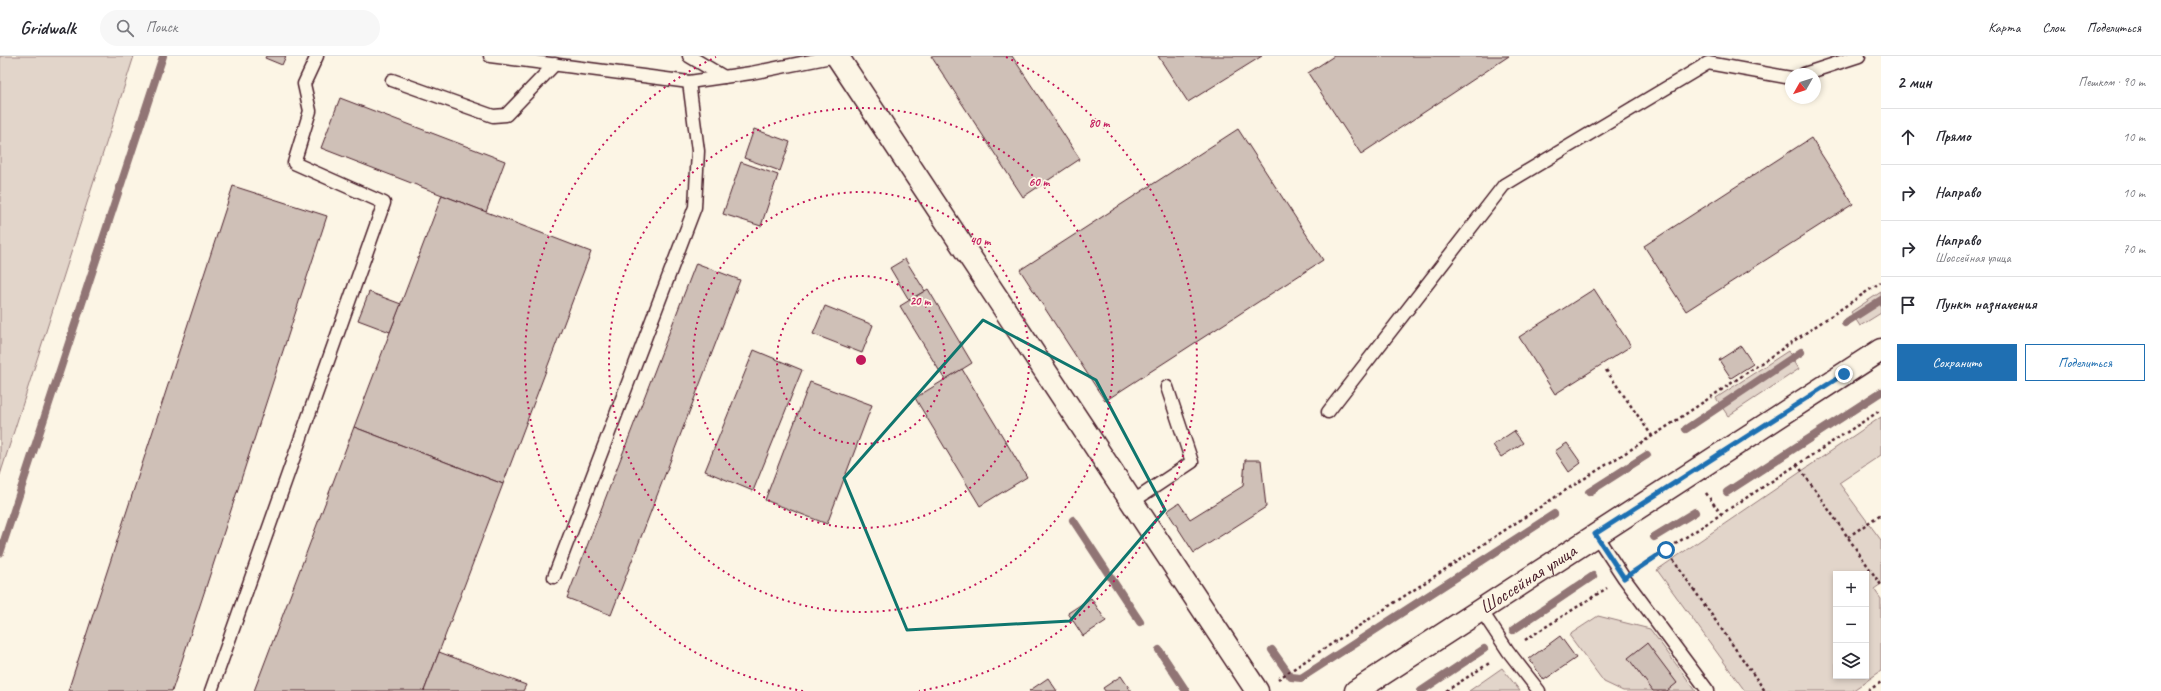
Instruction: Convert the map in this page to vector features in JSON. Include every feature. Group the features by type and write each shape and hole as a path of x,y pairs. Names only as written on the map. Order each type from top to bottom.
{"street":[{"path":"837,56 1257,691"},
{"name":"Шоссейная улица","path":"1356,691 1595,534 1881,350"}],"lane":[{"path":"211,691 384,203 294,163 310,112 304,84 316,56"},
{"path":"490,56 689,82 837,56"},
{"path":"689,56 724,77"},
{"path":"1821,68 1859,56"},
{"path":"1328,412 1504,185 1708,63 1785,77"},
{"path":"392,80 493,116 506,115 555,64"},
{"path":"554,577 695,207 698,152 689,82"},
{"path":"1132,502 1192,462 1167,387"},
{"path":"1595,534 1624,578 1708,691"},
{"path":"1480,610 1508,651 1539,691"}],"path":[{"path":"1282,677 1566,490 1652,436 1881,282"},
{"path":"1606,370 1652,436"},
{"path":"1446,691 1624,578 1881,410"},
{"path":"1797,464 1881,585"},
{"path":"1848,537 1881,514"},
{"path":"1666,550 1765,691"},
{"path":"1868,691 1881,682"}],"highlighted area":[{"path":"983,320 1096,380 1165,510 1070,621 907,630 844,478"}],"shaded area":[{"path":"0,56 134,56 0,475"},
{"path":"1881,292 1881,313 1860,326 1851,312"},
{"path":"1788,351 1799,369 1728,416 1716,398"},
{"path":"1881,417 1881,455 1839,483 1881,540 1881,584 1874,589 1881,599 1881,671 1852,691 1745,691 1657,570"},
{"path":"1598,616 1650,629 1696,691 1623,691 1604,682 1569,635"},
{"path":"1502,668 1520,691 1469,691"}],"building":[{"path":"266,56 286,56 282,65 265,58"},
{"path":"931,56 1012,56 1080,159 1023,197"},
{"path":"1158,56 1262,56 1188,102"},
{"path":"1334,56 1509,56 1361,154 1308,73"},
{"path":"340,98 505,161 486,212 321,148"},
{"path":"754,129 790,142 780,171 744,158"},
{"path":"1238,129 1323,260 1105,401 1020,270"},
{"path":"1811,138 1853,204 1686,311 1644,246"},
{"path":"741,162 778,175 761,226 723,214"},
{"path":"233,186 327,216 172,691 68,691"},
{"path":"442,195 591,252 503,484 354,427"},
{"path":"905,259 925,291 909,300 890,268"},
{"path":"696,263 740,280 611,615 567,598"},
{"path":"928,289 972,363 945,380 900,306"},
{"path":"1594,289 1631,346 1555,394 1519,337"},
{"path":"369,292 401,304 390,332 358,320"},
{"path":"825,306 873,325 862,353 813,334"},
{"path":"1741,346 1753,364 1731,378 1719,360"},
{"path":"754,350 802,370 753,491 705,471"},
{"path":"962,369 1027,477 980,506 915,398"},
{"path":"810,382 872,405 827,524 765,500"},
{"path":"354,427 503,484 424,691 254,691"},
{"path":"1514,431 1523,443 1501,457 1493,445"},
{"path":"1567,443 1581,463 1569,472 1555,451"},
{"path":"1245,460 1261,460 1266,507 1194,553 1167,511 1179,503 1190,519 1243,486"},
{"path":"1091,598 1106,621 1083,636 1068,613"},
{"path":"1560,636 1576,658 1544,680 1529,659"},
{"path":"1647,643 1677,683 1667,691 1653,691 1628,658"},
{"path":"439,652 526,685 523,691 424,691"},
{"path":"1121,676 1131,691 1105,691 1103,688"},
{"path":"1048,678 1057,691 1029,691"}],"waterway":[{"path":"0,553 163,56"},
{"path":"1845,323 1881,300"},
{"path":"1686,429 1801,352"},
{"path":"1727,492 1881,392"},
{"path":"1589,492 1647,455"},
{"path":"1654,537 1695,512"},
{"path":"1272,650 1291,677 1301,678 1554,514"},
{"path":"1073,520 1140,622"},
{"path":"1513,630 1593,576"},
{"path":"1421,691 1484,649"},
{"path":"1159,650 1186,691"}],"route":[{"path":"1666,550 1624,578 1595,534 1844,374"}]}
